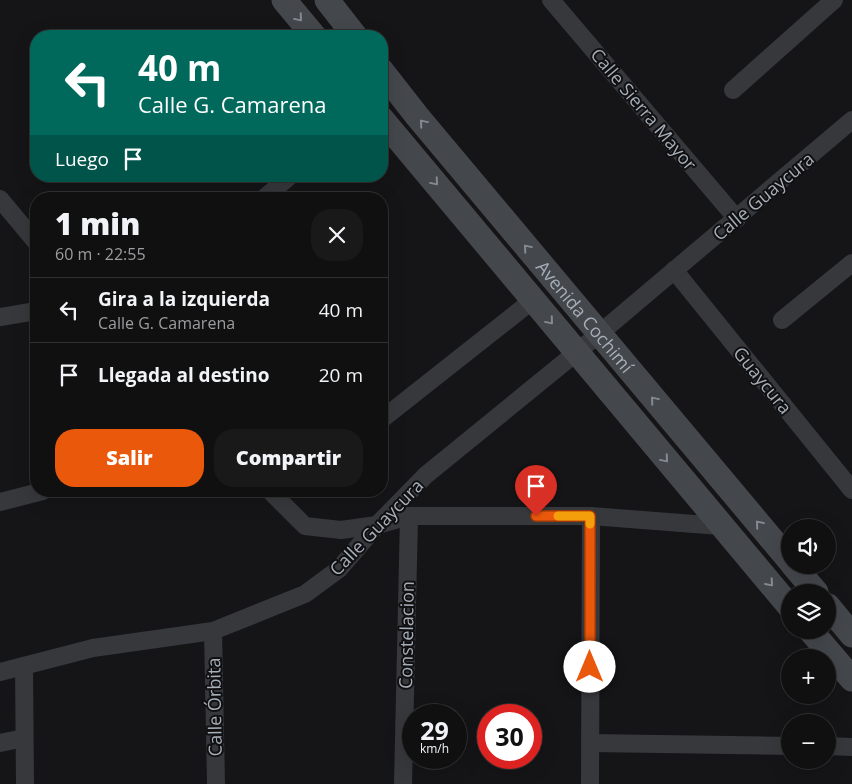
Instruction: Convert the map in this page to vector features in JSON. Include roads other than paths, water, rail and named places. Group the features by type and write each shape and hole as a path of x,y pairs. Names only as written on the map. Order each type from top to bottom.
{"street":[{"path":"284,0 309,30"},
{"path":"327,0 350,30"},
{"name":"Calle Sierra Mayor","path":"551,0 737,219"},
{"path":"733,90 834,0"},
{"name":"Avenida Cochimí","path":"388,78 781,551"},
{"name":"Calle Guaycura","path":"0,672 93,648 213,631 305,594 339,569 377,525 426,475 737,219 852,120"},
{"name":"Avenida Cochimí","path":"388,126 720,526 781,597"},
{"path":"271,192 283,182"},
{"path":"0,199 30,235"},
{"path":"782,320 852,263"},
{"name":"Guaycura","path":"674,270 852,490"},
{"path":"388,414 533,300"},
{"path":"0,317 30,312"},
{"path":"0,502 30,494"},
{"path":"276,497 305,526 342,530 377,525 409,516 590,516 720,526"},
{"name":"Constelacion","path":"403,784 409,516"},
{"path":"590,516 590,784"},
{"path":"801,574 809,584"},
{"path":"836,616 852,635"},
{"name":"Calle Órbita","path":"213,631 216,784"},
{"path":"818,639 852,679"},
{"path":"24,666 25,784"},
{"path":"0,743 24,738"},
{"path":"590,743 781,746"},
{"path":"836,746 852,747"}]}
